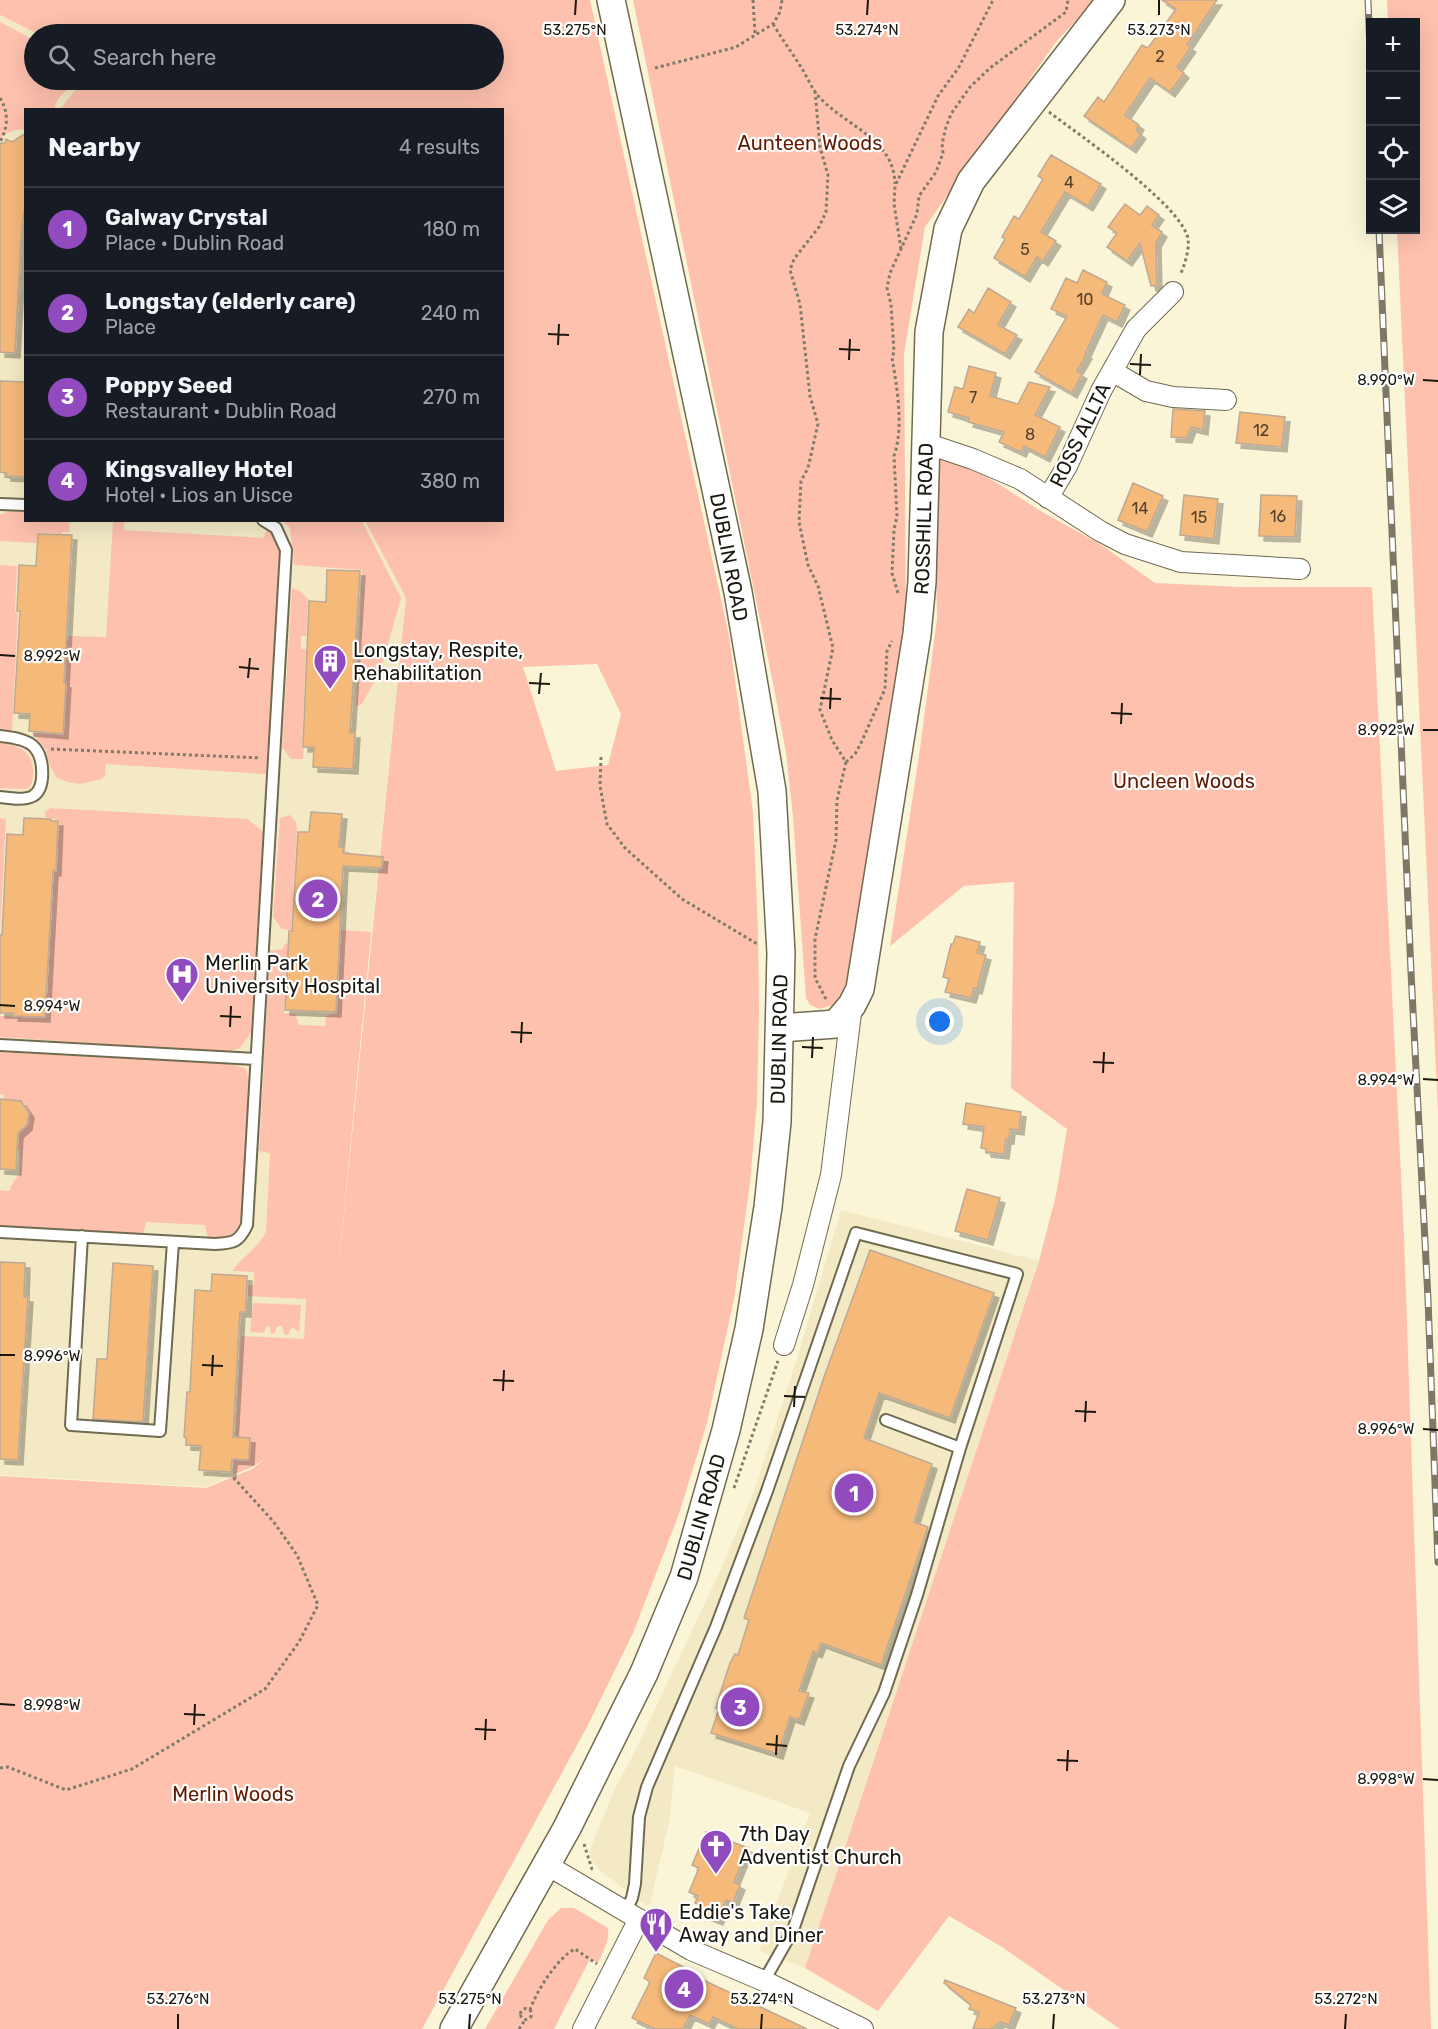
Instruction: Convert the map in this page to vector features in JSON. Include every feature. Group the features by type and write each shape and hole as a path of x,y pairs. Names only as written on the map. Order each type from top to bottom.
{"main road":[{"name":"DUBLIN ROAD","path":"454,2029 547,1865 644,1673 684,1577 726,1430 749,1329 768,1207 777,1122 781,953 772,791 740,604 611,0"},
{"name":"ROSSHILL ROAD","path":"847,1012 860,989 917,634 922,582 929,332 948,229 971,181 1111,0"},
{"path":"780,1028 836,1024 847,1012"}],"street":[{"name":"ROSS ALLTA","path":"1048,498 1067,466 1112,372 1136,329 1173,292"},
{"name":"ROSS ALLTA","path":"1112,372 1146,391 1173,397 1226,400"},
{"name":"ROSS ALLTA","path":"925,443 1011,475 1100,531 1125,544 1181,562 1300,568"},
{"path":"784,1345 803,1285 831,1175 847,1012"},
{"path":"547,1865 691,1950 764,1981 863,2029"},
{"path":"589,2027 633,1915"}],"lane":[{"path":"0,504 24,505"},
{"path":"0,1232 227,1244 236,1242 247,1225 286,550 276,528 266,522"},
{"path":"0,736 28,742 36,748 42,762 40,789 33,797 20,799 0,797"},
{"path":"0,1045 256,1059"},
{"path":"633,1915 632,1898 639,1816 647,1787 716,1627 767,1491 856,1233 1017,1274 960,1448 917,1596 884,1694 849,1766 793,1930 764,1981"},
{"path":"82,1236 71,1425 160,1431 173,1242"},
{"path":"886,1420 960,1448"}],"path":[{"path":"753,0 756,33"},
{"path":"654,68 736,47 773,24 780,12 782,0"},
{"path":"895,186 938,96 959,66 993,0"},
{"path":"898,597 896,581 892,573 897,516 894,456 897,448 899,410 892,357 894,352 891,304 887,288 890,273 917,214 919,196 936,172 943,153 942,144 951,114 970,87 990,68 1066,12 1068,0"},
{"path":"773,24 826,105 874,140 887,154 894,173 894,204 901,250"},
{"path":"815,91 820,147 828,176 826,212 819,227 794,259 790,270 800,304 810,396 818,424 808,468 801,481 799,522 808,565 818,586 833,648 820,710 832,740 846,762"},
{"path":"0,98 5,109 7,123 0,142"},
{"path":"1034,100 1160,200 1180,220 1188,238 1184,266 1173,292"},
{"path":"847,1012 821,988 815,978 815,939 836,840 837,800 846,762 861,744 885,689 887,651 894,637"},
{"path":"36,748 274,759"},
{"path":"601,757 600,786 607,824 625,848 682,899 754,943 781,953"},
{"path":"0,1768 8,1767 66,1790 132,1769 265,1689 299,1642 318,1605 297,1555 273,1521 232,1476"},
{"path":"588,1835 584,1845 592,1869 602,1875"},
{"path":"519,2029 530,2017 530,2010 554,1968 570,1951 575,1948 611,1973"},
{"path":"525,2020 521,2017 520,2012 525,2008 530,2010"}],"shaded area":[{"name":"Merlin Park University Hospital","path":"0,15 24,27 24,90 75,90 61,108 24,108 24,522 366,522 406,598 323,1408 252,1467 206,1487 0,1475"},
{"path":"841,1210 1039,1261 805,1968 759,1951 810,1813 675,1766 669,1823 650,1904 647,1906 603,1873 593,1863 589,1852 614,1790 635,1751 719,1573 754,1491"}],"green space":[{"name":"Merlin Woods","path":"0,0 590,0 729,636 753,812 758,929 757,1102 750,1183 734,1299 707,1423 679,1514 633,1633 588,1725 422,2029 0,2029 0,1476 206,1488 252,1469 266,1458 233,1475 241,1336 304,1339 306,1299 248,1296 248,1286 254,1285 254,1272 232,1271 259,1243 266,1232 270,1153 259,1151 270,951 283,949 288,943 284,1013 295,1014 299,1025 325,1026 326,1016 337,1013 341,930 371,932 337,1284 406,598 366,522 504,522 504,108 61,108 75,90 504,90 504,24 24,24 24,27 0,15","holes":["597,664 621,714 608,765 556,771 523,667"]},
{"name":"Aunteen Woods","path":"633,0 1095,0 1056,42 925,227 904,354 906,609 863,937 842,1002 820,1009 810,1005 806,998 793,816 786,753 774,688"},
{"path":"1387,0 1438,0 1438,1113 1397,234 1420,234 1420,18 1388,18"},
{"path":"0,22 24,35 24,90 67,90 54,108 24,108 24,129 8,133 0,140"},
{"name":"Uncleen Woods","path":"934,456 981,473 1044,513 1100,544 1155,583 1240,587 1372,587 1404,1236 1431,2029 1120,2029 1002,1947 949,1916 878,2011 805,1968 1039,1261 1056,1195 1067,1129 1011,1088 1014,882 964,886 890,946 937,619"},
{"path":"9,511 24,511 24,522 69,522 70,532 38,533 36,543 0,541 0,515"},
{"path":"113,522 124,522 124,530 263,538 268,528 276,536 280,546 266,774 106,764 105,776 101,779 80,784 57,778 50,767 46,750 32,733 64,734 67,636 106,637"},
{"path":"284,522 363,522 401,598 381,669 362,704 356,707 362,570 294,565 290,528"},
{"path":"0,565 17,566 15,612 18,613 12,731 0,730"},
{"path":"292,588 300,591 308,599 306,636 301,636 301,649 306,649 303,759 291,759 282,747"},
{"path":"0,743 18,747 30,758 33,778 28,789 0,788"},
{"path":"50,808 248,819 263,832 251,1033 240,1048 228,1052 0,1037 0,1016 46,1017 59,820 45,817 45,812"},
{"path":"290,815 296,822 297,830 291,930 282,929 273,917 280,818"},
{"path":"0,818 6,819 0,932"},
{"path":"0,1052 218,1063 236,1065 246,1069 249,1080 243,1212 235,1231 228,1236 208,1238 205,1225 146,1222 143,1235 0,1226 0,1190 10,1191 19,1174 19,1133 26,1126 29,1114 23,1102 4,1099 4,1095 0,1094"},
{"path":"253,1303 301,1305 299,1332 292,1327 288,1335 284,1334 282,1326 279,1326 275,1333 271,1334 270,1327 266,1326 264,1333 252,1332 250,1330"},
{"path":"561,1908 574,1908 608,1928 607,1941 598,1963 590,1959 554,2029 485,2029 548,1920"}],"building":[{"path":"1162,0 1217,0 1187,45 1191,47 1177,67 1184,73 1170,92 1150,78 1125,115 1139,125 1136,130 1141,134 1131,148 1084,116 1098,97 1104,102 1142,45 1148,48 1176,9"},
{"path":"24,134 24,212 15,353 0,352 0,143 5,143 6,139 12,142"},
{"path":"1051,155 1101,184 1088,206 1065,192 1041,232 1056,241 1043,261 1037,257 1025,277 994,258 1005,239 1002,237 1014,216 1019,219 1043,179 1038,176"},
{"path":"1125,204 1140,215 1147,206 1159,215 1152,225 1162,232 1156,243 1157,286 1151,286 1140,243 1127,261 1107,247 1117,233 1108,227"},
{"path":"1083,270 1107,282 1102,294 1125,305 1117,322 1103,315 1085,354 1087,354 1077,371 1082,374 1072,393 1035,372 1067,316 1051,309 1066,278 1077,283"},
{"path":"988,288 1011,302 998,325 1017,335 1005,354 958,327 969,309 974,313"},
{"path":"969,366 996,373 990,396 1018,404 1029,382 1050,387 1035,415 1060,427 1045,457 1024,446 1021,452 999,442 1004,432 968,422 969,418 948,412 955,387 963,389"},
{"path":"0,381 24,382 24,477 6,476 6,473 0,472"},
{"path":"1173,409 1205,411 1203,430 1191,427 1187,438 1171,437"},
{"path":"1240,412 1285,417 1282,447 1236,443"},
{"path":"1133,483 1163,496 1147,532 1118,520"},
{"path":"1184,495 1218,499 1214,539 1180,535"},
{"path":"1261,495 1297,496 1295,537 1259,536"},
{"path":"38,534 72,535 63,734 29,731 30,714 14,713 20,611 17,611 19,565 36,566"},
{"name":"Longstay, Respite, Rehabilitation","path":"327,570 360,571 350,733 355,733 353,769 313,767 314,747 303,747 309,601 326,602"},
{"path":"311,812 342,814 339,847 344,848 343,853 383,857 382,868 343,866 336,1012 285,1010 298,832 309,832"},
{"path":"24,818 58,821 45,1017 13,1016 14,1013 0,1013 0,935 2,935 7,834 23,835"},
{"path":"956,936 980,942 977,953 986,955 977,989 974,988 971,998 945,992 949,979 943,977 951,944"},
{"path":"0,1099 21,1101 29,1113 27,1125 18,1133 16,1170 0,1169"},
{"path":"966,1103 1021,1112 1019,1130 1010,1129 1004,1154 986,1152 986,1149 981,1148 984,1127 963,1124"},
{"path":"967,1189 1000,1198 988,1240 955,1231"},
{"path":"870,1250 994,1293 950,1418 879,1393 864,1438 932,1464 914,1522 928,1527 881,1665 821,1643 817,1653 813,1651 799,1691 809,1693 799,1720 790,1717 778,1754 711,1733 730,1663 735,1654 738,1655 749,1620 744,1618 824,1377"},
{"path":"0,1262 25,1263 24,1297 28,1297 18,1460 0,1459"},
{"path":"113,1263 153,1266 143,1422 93,1419 97,1359 107,1359"},
{"path":"212,1274 247,1276 246,1312 240,1312 233,1437 250,1438 249,1460 232,1459 231,1472 199,1470 201,1446 186,1445 184,1437 187,1392 190,1392 195,1290 211,1291"},
{"name":"7th Day Adventist Church","path":"706,1832 748,1848 734,1882 740,1885 733,1903 726,1900 718,1920 699,1913 701,1906 695,1903 698,1896 689,1892 699,1868 692,1865"},
{"path":"656,1953 701,1976 699,1978 807,2029 738,2029 713,2017 709,2024 690,2015 683,2029 655,2029 632,2018 650,1982 644,1978"},
{"path":"945,1980 1016,2008 1009,2025 1000,2022 991,2029 973,2029 979,2012 969,2009 971,2005 944,1983"}],"railway":[{"path":"1368,0 1369,18"},
{"path":"1379,234 1438,1562"}],"place":[{"name":"Longstay, Respite, Rehabilitation","path":"330,690"},
{"name":"Longstay (elderly care)","path":"318,899"},
{"name":"Merlin Park University Hospital","path":"182,1003"},
{"name":"Galway Crystal","path":"854,1493"},
{"name":"Poppy Seed","path":"740,1707"},
{"name":"7th Day Adventist Church","path":"716,1875"},
{"name":"Eddie's Take Away and Diner","path":"656,1953"},
{"name":"Kingsvalley Hotel","path":"684,1989"}]}
